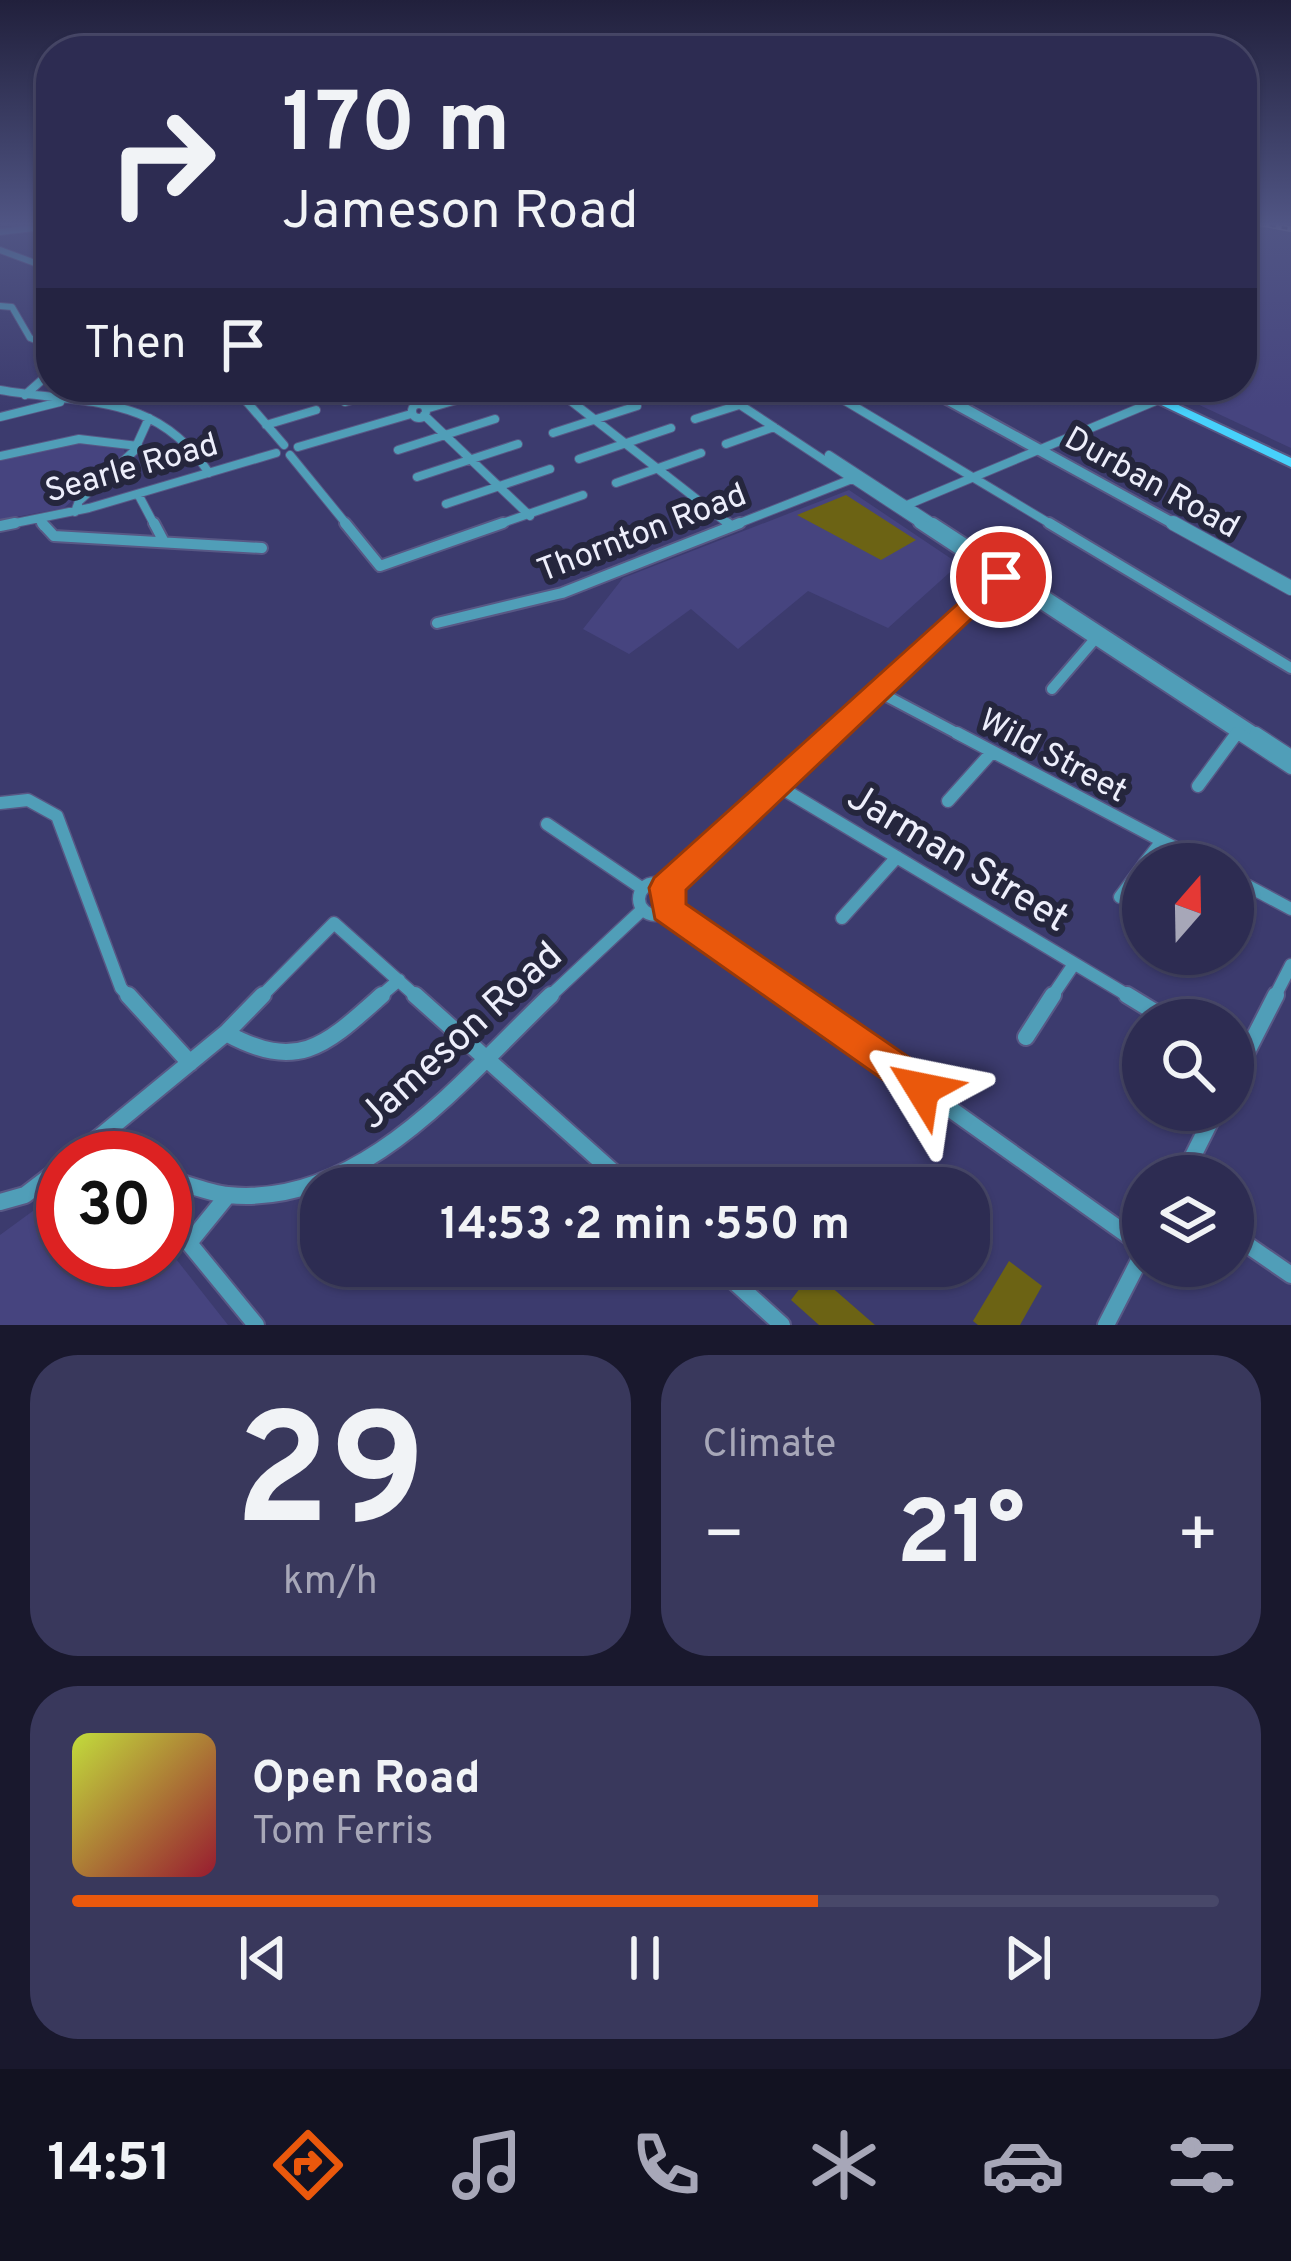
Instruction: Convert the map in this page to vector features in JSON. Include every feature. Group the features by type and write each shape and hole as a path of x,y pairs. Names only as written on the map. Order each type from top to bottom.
{"main road":[{"path":"1175,402 1291,463"},
{"path":"1178,402 1291,452"}],"street":[{"path":"0,305 12,308 36,341"},
{"path":"25,395 36,385"},
{"path":"0,390 36,396"},
{"path":"0,417 56,402"},
{"path":"76,402 123,410 176,431 209,473"},
{"path":"246,402 369,556 384,566 583,495"},
{"path":"406,402 413,410 426,411 454,402"},
{"path":"571,402 730,526"},
{"path":"735,402 1291,756"},
{"path":"747,402 856,477"},
{"path":"846,402 1291,668"},
{"name":"Durban Road","path":"952,402 1291,588"},
{"path":"903,507 1143,402"},
{"path":"695,419 740,405"},
{"path":"553,433 637,406"},
{"path":"266,425 316,410"},
{"name":"Searle Road","path":"0,526 75,512 413,410"},
{"path":"426,411 531,516"},
{"path":"75,512 79,502 138,446 149,418"},
{"path":"398,450 495,419"},
{"path":"726,444 774,427"},
{"path":"579,459 671,428"},
{"path":"0,456 80,439 138,446"},
{"path":"417,477 518,444"},
{"path":"616,483 701,452"},
{"path":"446,504 550,469"},
{"name":"Thornton Road","path":"437,623 562,593 856,477"},
{"path":"137,494 163,540"},
{"path":"903,507 1291,768"},
{"path":"40,519 53,536 262,548"},
{"path":"548,824 643,889 666,888 1001,577"},
{"path":"1052,689 1095,639"},
{"name":"Wild Street","path":"877,692 1166,843"},
{"path":"1198,786 1238,732"},
{"path":"948,801 992,752"},
{"name":"Jarman Street","path":"778,786 1133,999"},
{"path":"0,802 28,800 57,816 124,993 190,1063"},
{"path":"842,918 897,857"},
{"path":"666,888 672,896 668,909"},
{"path":"643,889 638,901 643,909 658,913 668,909"},
{"path":"1254,889 1291,909"},
{"name":"Jameson Road","path":"192,1185 228,1195 288,1191 342,1176 384,1150 488,1058 643,909"},
{"path":"668,909 1122,1234"},
{"path":"108,1131 226,1033 334,923 608,1167"},
{"path":"1026,1037 1074,964"},
{"path":"1254,1034 1291,965"},
{"path":"226,1033 268,1057 292,1058 316,1048 400,980"},
{"path":"4,1202 36,1182"},
{"path":"192,1240 228,1195"},
{"path":"192,1248 256,1325"},
{"path":"1254,1249 1291,1275"},
{"path":"740,1287 782,1325"},
{"path":"1106,1325 1124,1287"}],"shaded area":[{"path":"1257,285 1291,285 1291,448 1193,402 1257,402"},
{"path":"79,442 123,447 125,453 64,508 0,520 0,459"},
{"path":"849,490 959,564 888,628 808,591 738,649 691,609 629,654 583,629 623,578"},
{"path":"846,495 916,540 881,560 797,515"},
{"path":"36,1209 36,1287 192,1287 192,1279 228,1325 0,1325 0,1235"},
{"path":"1009,1261 1042,1286 1020,1325 978,1325 973,1321"},
{"path":"801,1287 831,1287 875,1325 819,1325 791,1300"}],"route":[{"path":"922,1089 668,909 673,901 666,888 1001,577"}]}
